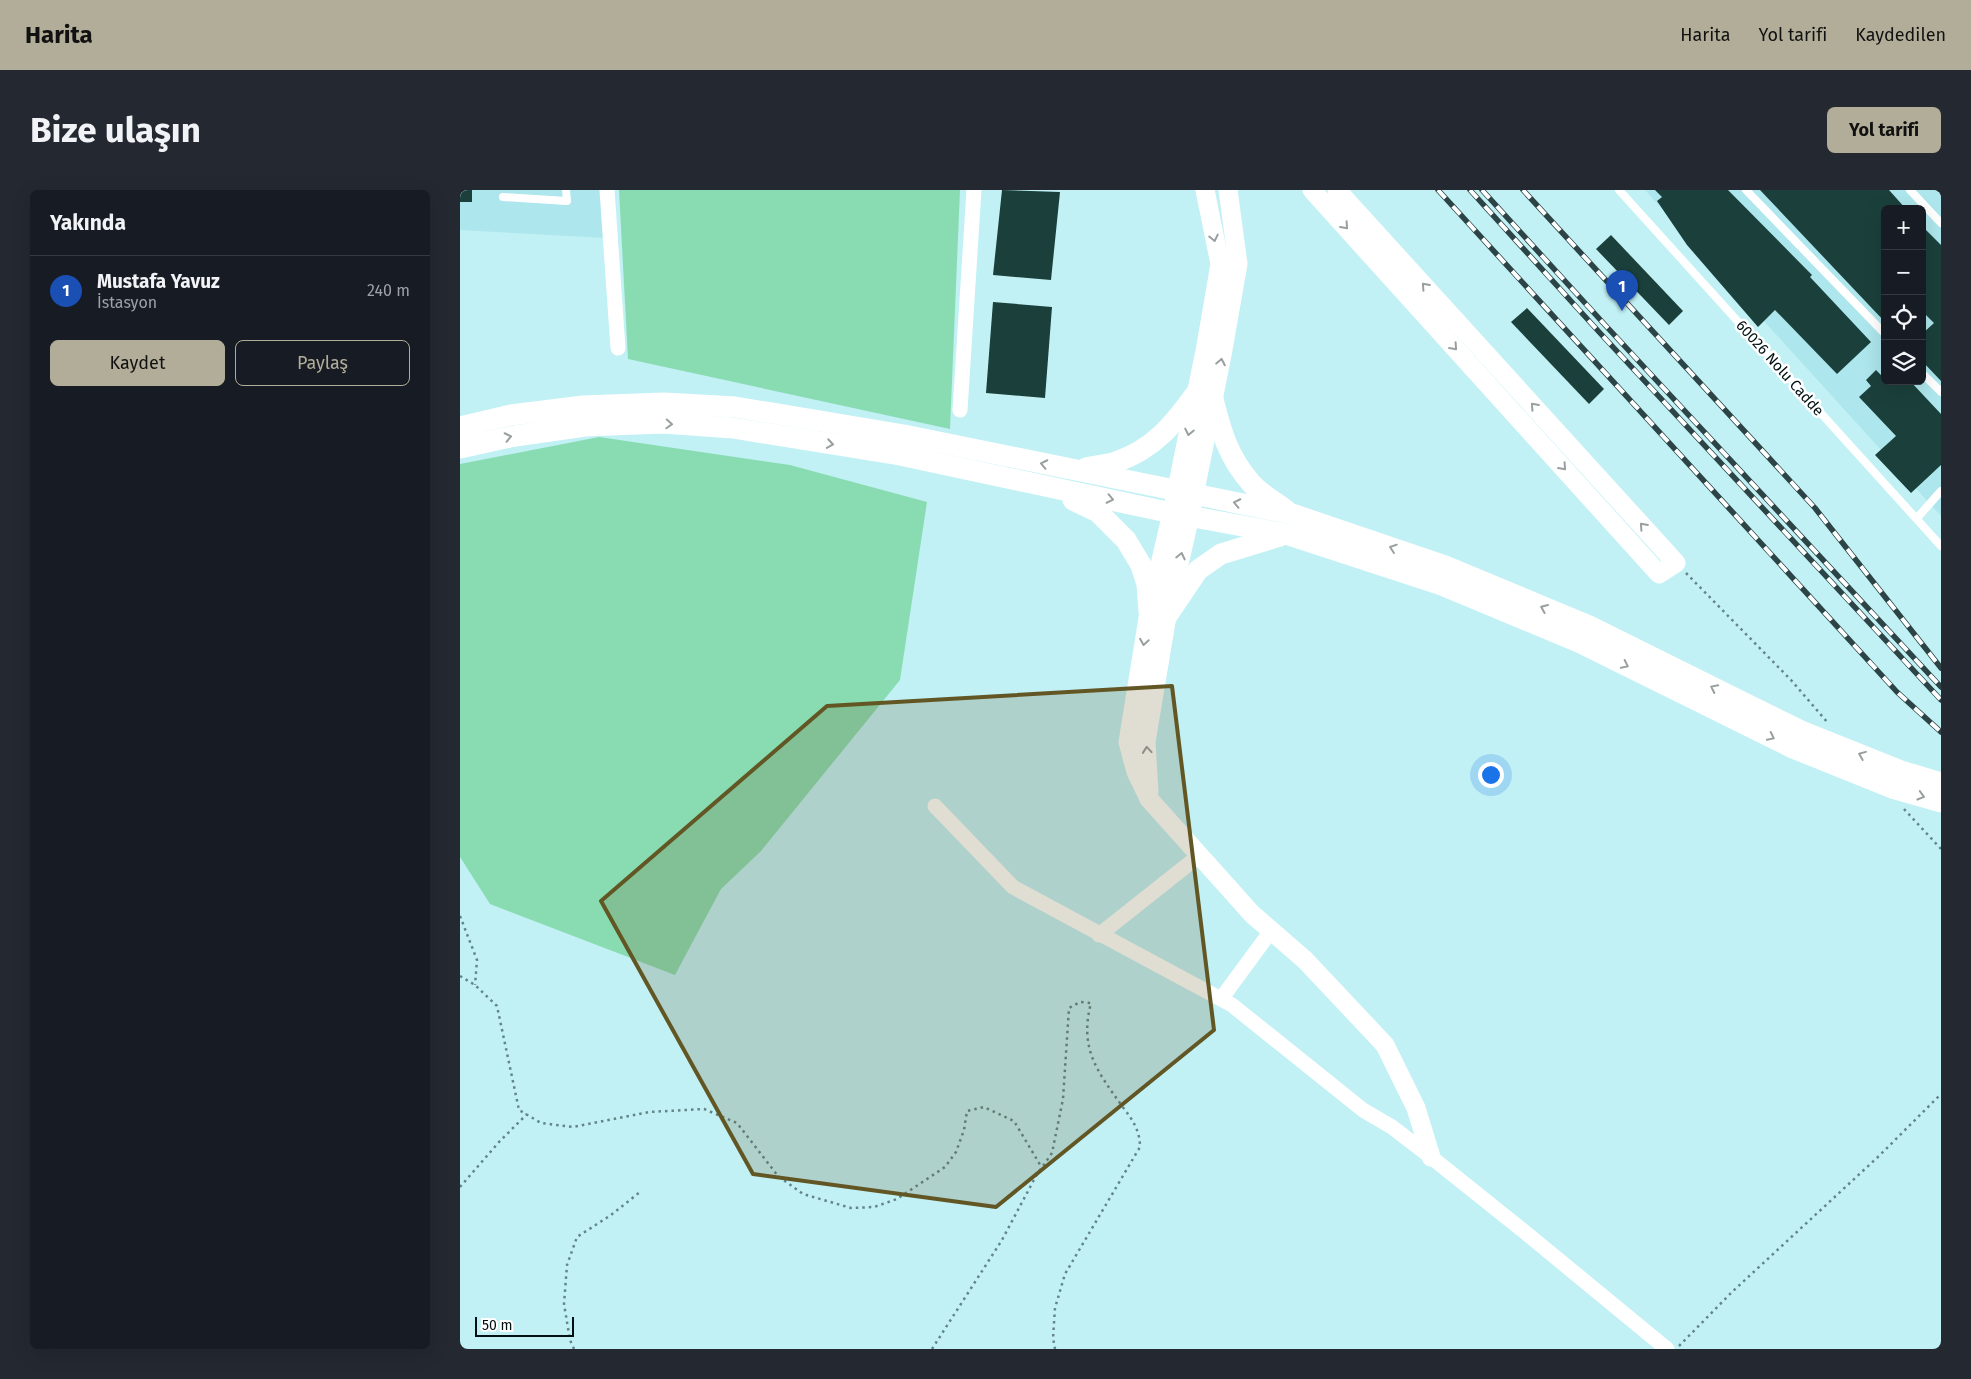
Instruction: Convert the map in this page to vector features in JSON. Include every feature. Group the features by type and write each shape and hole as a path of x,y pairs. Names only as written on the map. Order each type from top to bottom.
{"main road":[{"path":"1074,470 1115,463 1147,449 1205,396 1232,456 1252,484 1289,524"},
{"path":"460,427 511,415 583,406 664,403 726,407 904,435 1185,492 1289,524 1442,585 1585,635 1801,731 1901,771 1941,782"},
{"path":"460,448 515,436 585,426 663,423 733,428 861,449 1181,514 1289,524"},
{"path":"1043,486 1098,512 1126,540 1141,565 1158,614 1198,570 1221,554 1289,524"},
{"path":"1585,635 1793,748 1895,789 1941,802"}],"street":[{"path":"607,190 618,348"},
{"path":"960,410 974,190"},
{"path":"1205,190 1220,264 1205,396"},
{"path":"1228,190 1238,264 1205,396 1158,614 1146,742 1150,799 1252,914 1305,960 1385,1045 1416,1108 1431,1157"},
{"path":"1312,190 1659,574 1676,562 1337,190"},
{"path":"935,806 1013,887 1232,1005 1363,1110 1392,1127 1431,1157 1667,1349"},
{"path":"1099,935 1200,855"},
{"path":"1221,999 1271,930"}],"lane":[{"path":"503,197 567,201 566,190"},
{"name":"60026 Nolu Cadde","path":"1619,190 1941,546"},
{"path":"1746,190 1881,330"},
{"path":"1913,191 1941,223"},
{"path":"1926,377 1941,392"},
{"path":"1917,518 1941,491"}],"path":[{"path":"1676,562 1791,680 1828,723"},
{"path":"1904,809 1941,849"},
{"path":"460,916 477,960 475,985"},
{"path":"460,976 475,985 497,1006 519,1110 541,1122 573,1127 649,1112 704,1109 737,1123 778,1176 804,1194 851,1208 874,1207 897,1199 945,1167 956,1152 964,1130 967,1111 984,1106 1014,1121 1042,1168"},
{"path":"932,1349 1002,1240 1052,1153 1062,1099 1069,1008 1080,1002 1091,1003 1088,1013 1087,1032 1089,1054 1105,1082 1130,1116 1140,1136 1140,1147 1065,1274 1055,1308 1053,1338 1055,1349"},
{"path":"1675,1349 1732,1292 1879,1156 1941,1094"},
{"path":"460,1187 499,1142 527,1114"},
{"path":"574,1349 570,1340 564,1304 567,1265 577,1237 611,1215 640,1192"}],"highlighted area":[{"path":"1172,686 1214,1030 996,1207 753,1174 601,901 827,706"}],"shaded area":[{"path":"460,190 601,190 606,238 460,230"},
{"path":"1645,190 1941,190 1941,516"}],"green space":[{"path":"619,190 960,190 950,429 628,359"},
{"path":"599,437 790,465 927,502 900,680 761,851 721,889 675,975 490,904 460,857 460,464"}],"building":[{"path":"460,190 472,190 472,202 460,202"},
{"path":"1002,190 1060,192 1051,280 993,275"},
{"path":"1655,190 1728,190 1812,275 1810,277 1871,342 1837,374 1775,310 1758,327 1687,245 1657,201 1662,197"},
{"path":"1760,190 1889,190 1902,205 1881,205 1881,318"},
{"path":"1926,230 1941,245 1941,381 1926,365 1926,330 1934,323 1926,315"},
{"path":"1611,235 1683,311 1669,325 1596,249"},
{"path":"993,302 1052,307 1045,398 986,393"},
{"path":"1527,308 1604,389 1589,404 1511,322"},
{"path":"1876,370 1881,375 1881,385 1914,385 1941,414 1941,465 1911,493 1875,455 1896,436 1859,397 1871,386 1866,380"}],"railway":[{"path":"1438,190 1897,692 1941,732"},
{"path":"1470,190 1600,333 1941,700"},
{"path":"1482,190 1941,687"},
{"path":"1523,190 1815,508 1941,668"}],"place":[{"name":"Mustafa Yavuz","path":"1622,311"}]}
